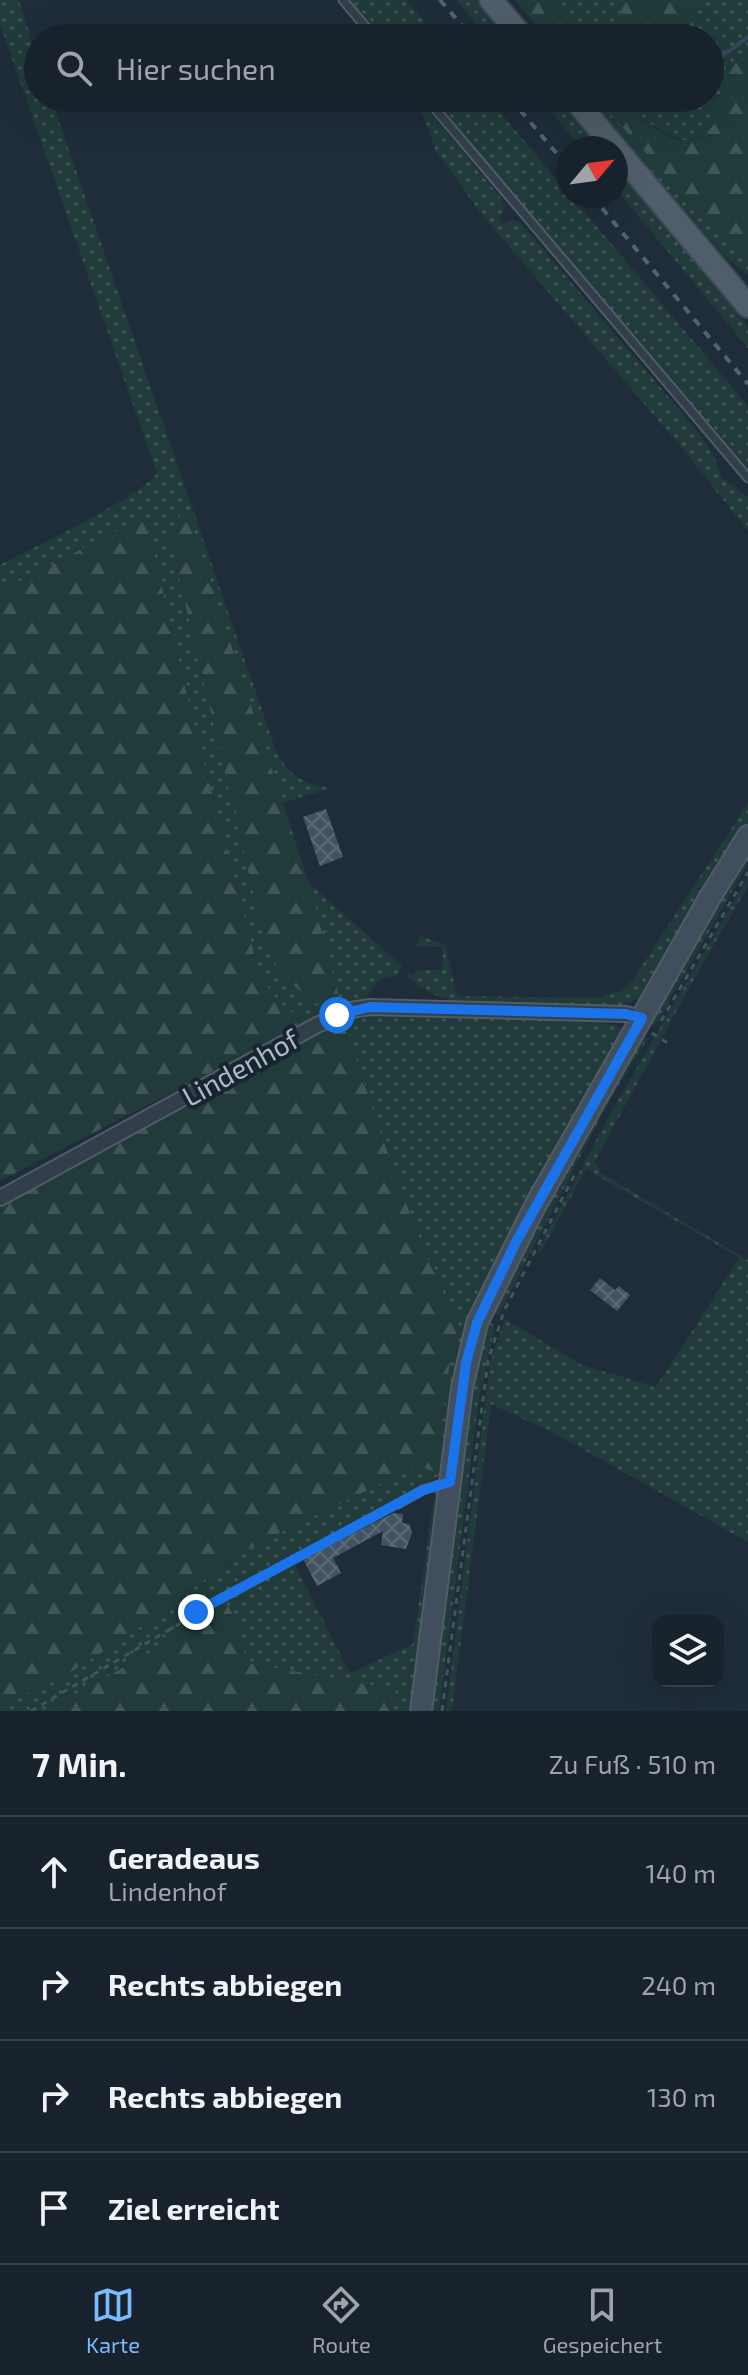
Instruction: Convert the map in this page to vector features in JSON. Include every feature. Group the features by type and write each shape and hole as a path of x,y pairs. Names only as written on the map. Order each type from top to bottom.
{"main road":[{"path":"491,0 511,24"},
{"path":"586,112 606,136"},
{"path":"628,162 748,306"},
{"path":"421,1711 466,1363 477,1323 516,1242 652,1019 748,836"}],"street":[{"name":"Lindenhof","path":"0,1198 317,1025 351,1010 385,1007 626,1014 652,1019"}],"lane":[{"path":"343,0 363,24"},
{"path":"438,112 748,478"},
{"path":"398,1504 423,1490 450,1482"}],"path":[{"path":"652,1019 748,871"},
{"path":"442,1711 488,1361 504,1311 579,1167"},
{"path":"31,1711 259,1577 398,1504"}],"green space":[{"path":"0,0 19,0 26,24 24,24 24,93 0,24"},
{"path":"348,0 406,0 426,24 368,24"},
{"path":"456,0 479,0 499,24 476,24"},
{"path":"515,0 558,0 578,24 535,24"},
{"path":"558,0 623,0 621,24 578,24"},
{"path":"623,0 695,0 694,24 621,24"},
{"path":"695,0 748,0 748,52 724,70 724,24 694,24"},
{"path":"748,52 748,258 740,256 609,112 637,112 670,137 692,140 705,133 719,119 716,112 724,112 724,70"},
{"path":"31,112 56,112 275,748 297,777 331,788 283,803 187,513 169,534 266,947 338,993 309,883 402,966 398,975 379,980 367,997 358,1003 341,1006 312,1020 294,1015 261,979 192,717 149,532 142,518 0,591 0,565 110,507 157,473"},
{"path":"421,112 430,112 502,199 505,209 498,219 502,224 513,220 520,222 693,426 712,452 722,478 748,497 748,531 682,448 483,216 436,151"},
{"path":"443,112 500,112 556,179 556,208 581,208 748,406 748,472"},
{"path":"551,112 572,112 592,136 572,136"},
{"path":"597,112 609,112 740,255 748,258 748,274 728,260 628,147 628,136 619,136"},
{"path":"636,112 716,112 719,119 706,133 686,141 651,124"},
{"path":"628,179 748,327 748,348 628,203"},
{"path":"188,513 309,883 338,993 331,1001 315,1004 281,974 266,947 169,534 181,514"},
{"path":"142,518 149,532 192,717 261,979 282,1004 312,1020 0,1181 0,591"},
{"path":"748,803 748,824 648,994 622,1006 460,1003 429,993 408,977 409,972 413,976 417,970 442,970 443,947 417,946 420,936 445,945 457,994 461,996 596,998 620,991 634,978"},
{"path":"748,849 748,864 654,1027 649,1020"},
{"path":"748,877 748,887 700,968 595,1161 601,1173 748,1260 748,1542 552,1432 491,1404 452,1711 446,1711 490,1363 505,1319 582,1365 656,1387 738,1260 738,1257 586,1169 540,1254 538,1250 614,1107"},
{"path":"361,1014 594,1020 625,1031 486,1288 446,1472 407,1493 394,1506 394,1513 295,1565 350,1673 413,1644 435,1491 443,1494 416,1711 393,1711 395,1689 246,1663 239,1626 209,1613 170,1641 46,1711 0,1711 0,1705 62,1678 263,1541 416,1467 435,1472 450,1360 459,1325 430,1267 376,1123 344,1020"},
{"path":"344,1020 410,1213 459,1325 450,1360 436,1473 416,1467 263,1541 227,1562 154,1618 62,1678 0,1705 0,1208"},
{"path":"640,1037 648,1038 609,1101 498,1316 491,1309 500,1288"},
{"path":"490,1321 495,1327 479,1398 439,1711 429,1711 467,1400 487,1322"},
{"path":"226,1602 239,1626 247,1663 396,1689 393,1711 46,1711 170,1641"}],"building":[{"path":"326,809 343,857 320,866 303,817"},
{"path":"600,1278 615,1290 619,1286 630,1295 617,1311 590,1290"},
{"path":"394,1513 403,1514 402,1523 409,1524 412,1533 406,1549 381,1545 383,1531 333,1558 341,1573 317,1586 303,1559"}],"waterway":[{"path":"724,55 748,37"}],"railway":[{"path":"440,0 461,24"},
{"path":"522,112 556,153"},
{"path":"602,208 748,384"}],"route":[{"path":"196,1612 423,1490 450,1482 466,1363 477,1323 516,1242 642,1018 626,1014 370,1007 337,1015"}]}
